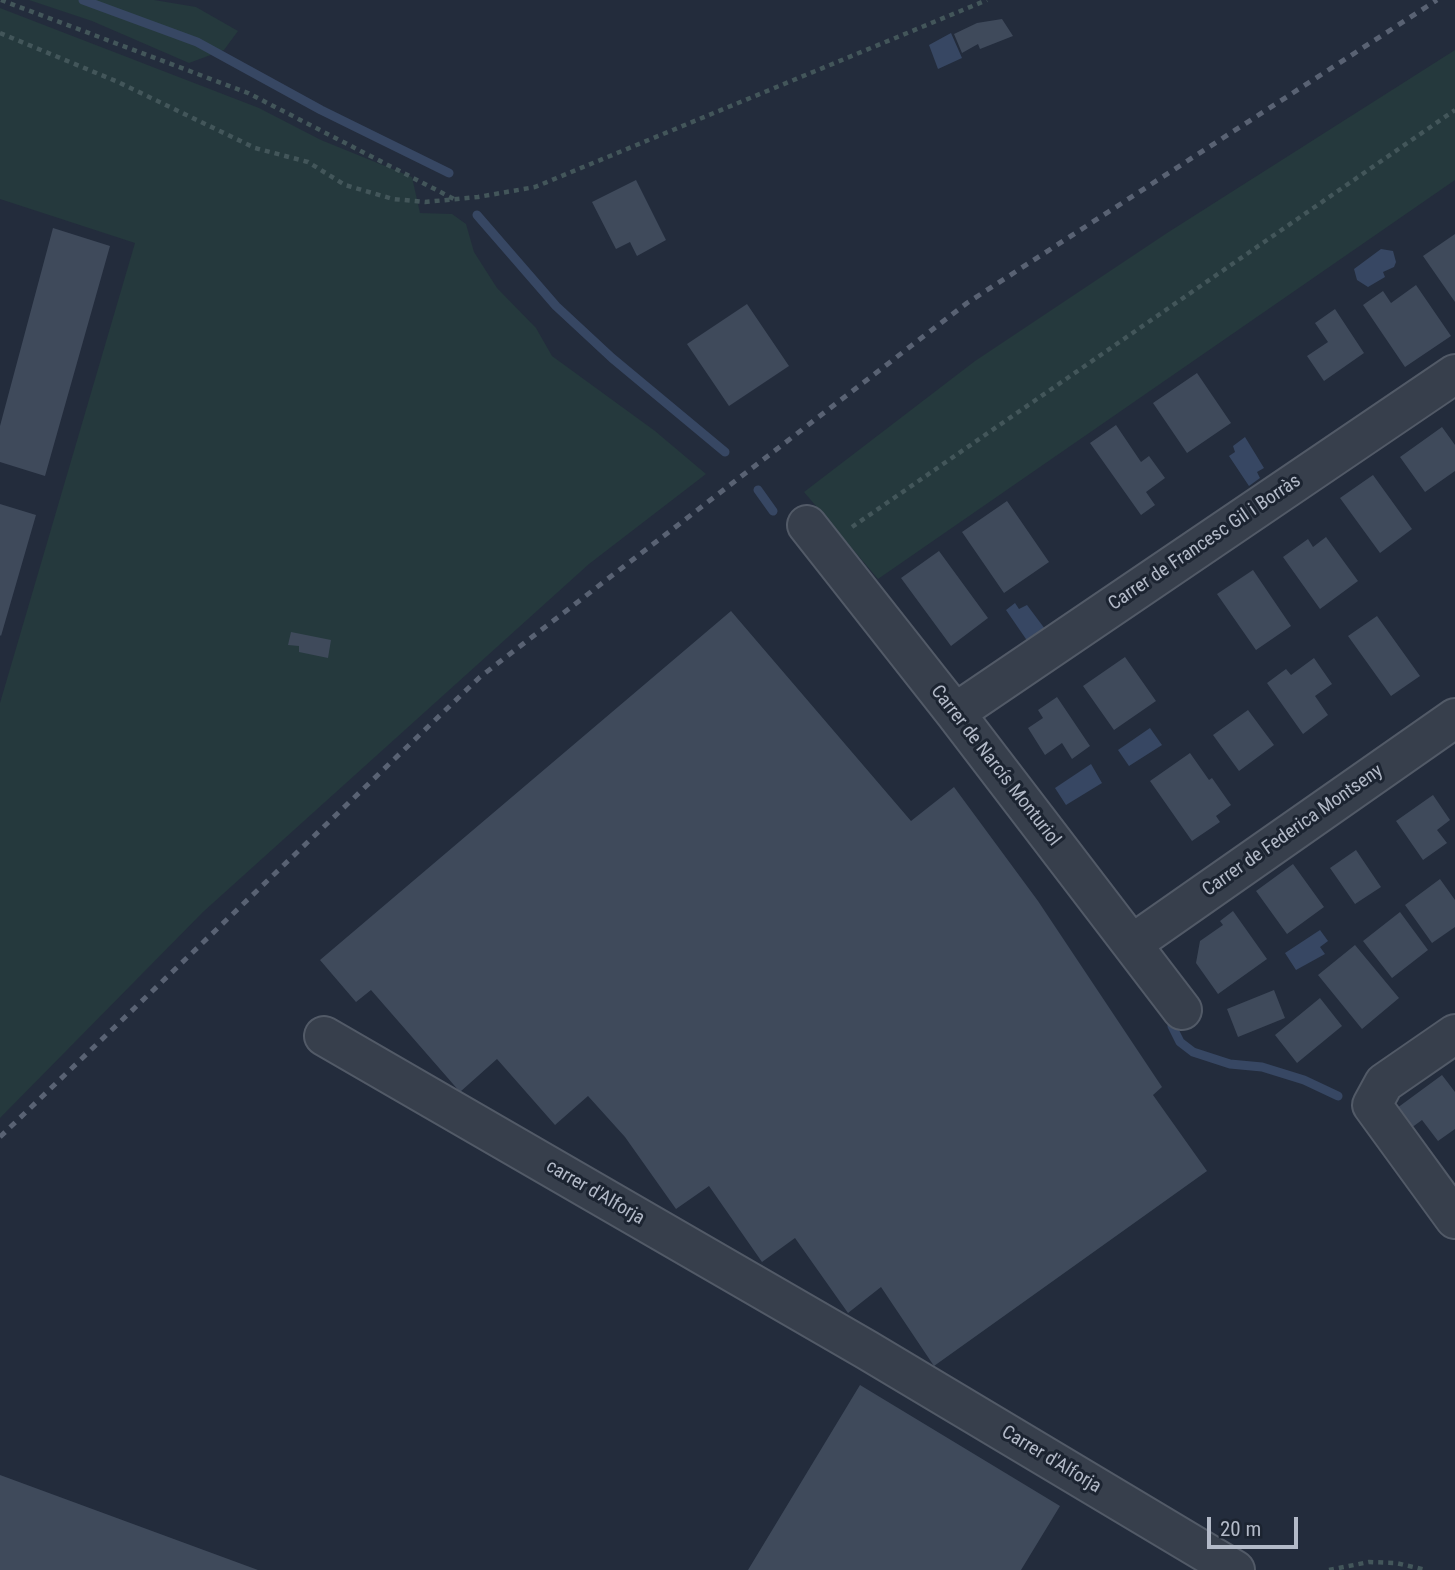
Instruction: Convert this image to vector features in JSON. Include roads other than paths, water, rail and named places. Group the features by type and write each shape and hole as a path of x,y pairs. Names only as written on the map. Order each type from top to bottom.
{"street":[{"name":"Carrer de Francesc Gil i Borràs","path":"955,713 1455,374"},
{"name":"Carrer de Narcís Monturiol","path":"807,525 1182,1010"},
{"name":"Carrer de Federica Montseny","path":"1132,944 1455,719"},
{"path":"1455,1034 1384,1083 1372,1105 1455,1219"},
{"name":"carrer d'Alforja","path":"324,1036 867,1350"},
{"name":"Carrer d'Alforja","path":"867,1350 1235,1570"}],"water":[{"path":"951,33 962,58 938,69 929,45"},
{"path":"1381,249 1393,251 1396,262 1394,267 1383,272 1385,277 1368,287 1357,280 1354,269"},
{"path":"1245,437 1264,468 1257,472 1260,478 1249,486 1229,456 1235,452 1233,446"},
{"path":"1015,603 1019,609 1027,605 1045,629 1028,642 1006,610"},
{"path":"1150,728 1162,745 1129,766 1118,750"},
{"path":"1091,764 1102,783 1066,805 1055,788"},
{"path":"1320,930 1328,941 1320,947 1325,954 1296,970 1285,953"}],"waterway":[{"path":"83,0 197,42 321,110 449,173"},
{"path":"477,215 556,306 612,358 725,452"},
{"path":"758,490 773,511"},
{"path":"1172,1026 1180,1042 1193,1052 1230,1064 1262,1067 1304,1080 1338,1096"}],"railway":[{"path":"0,1137 480,677 967,303 1437,0"}]}
